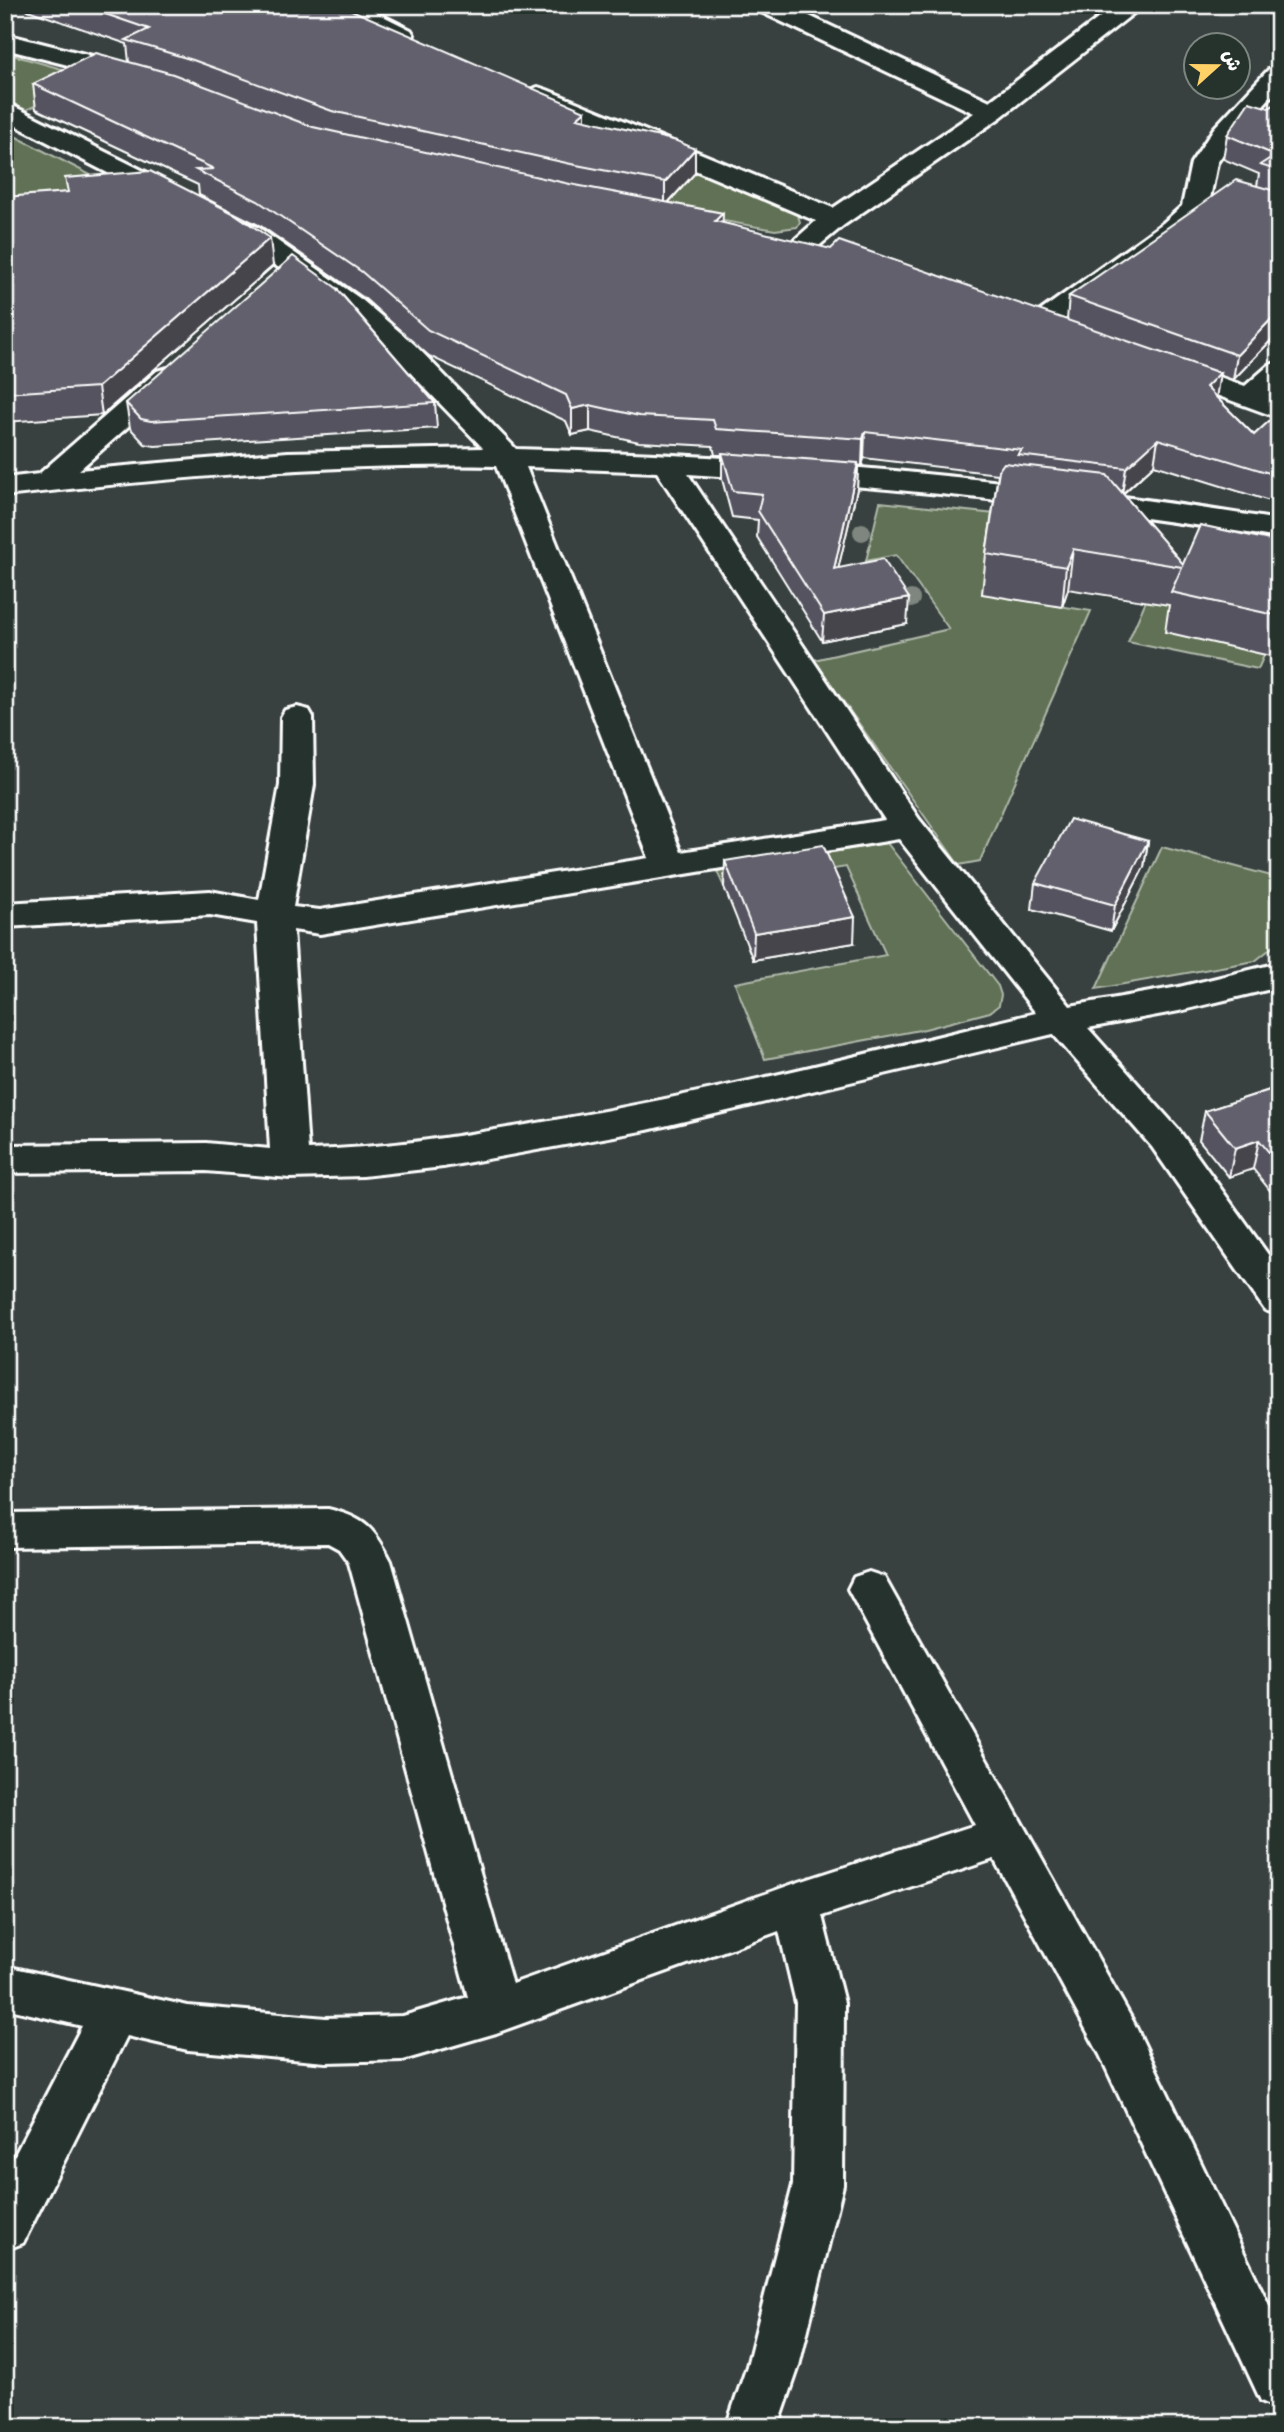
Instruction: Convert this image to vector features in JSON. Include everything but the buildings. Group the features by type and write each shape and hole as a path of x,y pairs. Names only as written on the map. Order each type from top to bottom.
{"street":[{"path":"766,5 992,112"},
{"path":"837,252 792,241 835,219 992,112 1132,5"},
{"path":"349,6 428,48"},
{"path":"5,41 152,80"},
{"path":"1042,323 1173,229 1195,209 1203,163 1227,128 1279,73"},
{"path":"516,86 835,219"},
{"path":"5,110 249,234 284,274 352,306 404,350 507,456 669,866"},
{"path":"1199,182 1226,191"},
{"path":"1017,314 1068,333"},
{"path":"48,482 192,355"},
{"path":"1146,360 1279,409"},
{"path":"1250,397 1279,371"},
{"path":"5,486 258,464 381,457 507,456 665,462 1030,495 1212,517 1279,529"},
{"path":"665,462 907,827 1061,1020 1165,1138 1279,1300"},
{"path":"290,1164 274,914 297,785 297,717"},
{"path":"5,915 210,903 244,906 320,922 907,827"},
{"path":"5,1159 206,1157 290,1164 363,1162 443,1153 647,1117 1061,1020 1179,999 1279,975"},
{"path":"5,1530 328,1526 346,1530 359,1542 370,1561 496,2011"},
{"path":"869,1589 1116,2039 1279,2383"},
{"path":"5,1987 188,2028 326,2040 403,2038 496,2011 796,1904 1005,1835"},
{"path":"752,2427 773,2366 818,2185 820,2003 796,1904"},
{"path":"5,2226 114,2013"}],"green space":[{"path":"5,53 94,78 5,120"},
{"path":"5,131 139,200 5,210"},
{"path":"697,170 791,212 798,216 800,222 797,227 775,230 662,210"},
{"path":"880,502 995,514 982,594 1091,611 980,861 959,865 814,660 949,629 896,555 866,561"},
{"path":"1164,559 1266,580 1279,622 1258,669 1128,642"},
{"path":"887,843 998,986 1001,995 999,1005 990,1012 925,1029 765,1059 735,983 886,955 846,867 724,887 717,871"},
{"path":"1162,847 1279,878 1279,942 1255,961 1096,989"}]}
